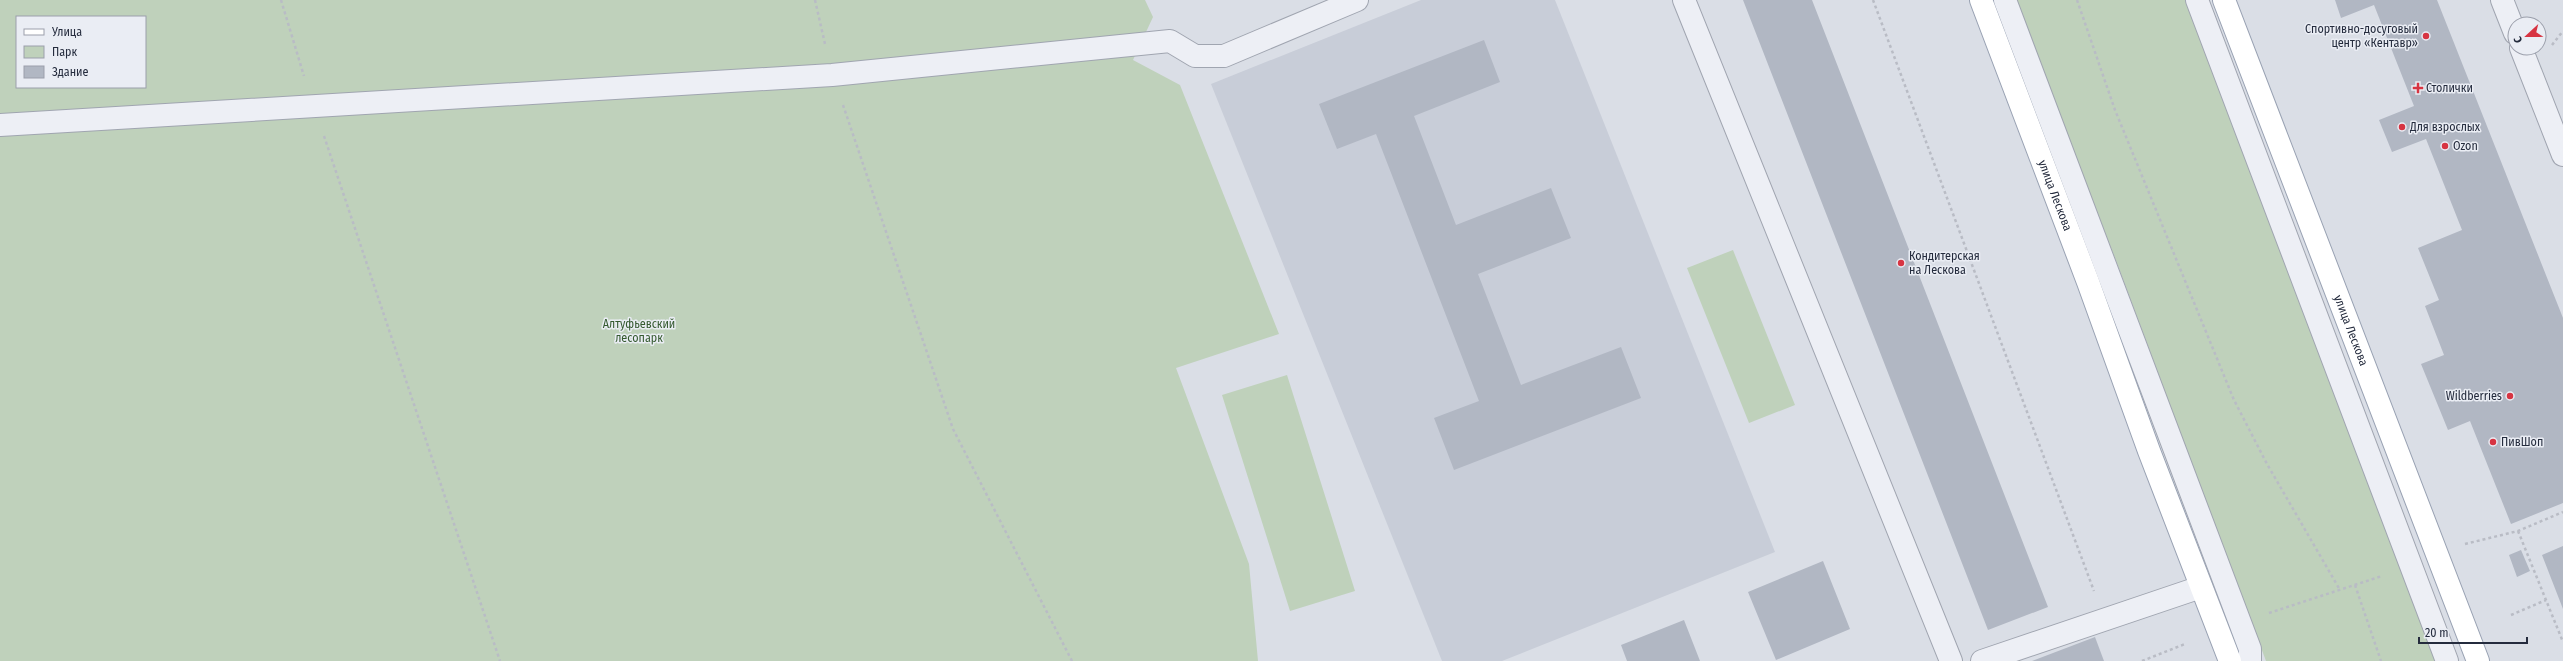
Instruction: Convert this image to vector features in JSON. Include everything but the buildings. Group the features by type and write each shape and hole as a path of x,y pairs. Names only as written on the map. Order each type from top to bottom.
{"main road":[{"name":"улица Лескова","path":"1981,0 2230,661"},
{"name":"улица Лескова","path":"2224,0 2478,661"}],"lane":[{"path":"0,125 832,75 1170,41 1195,56 1224,56 1357,0"},
{"path":"1684,0 1951,661"},
{"name":"улица Лескова","path":"2005,0 2250,649 2250,661"},
{"path":"2197,0 2447,661"},
{"path":"2502,0 2508,16"},
{"path":"2524,56 2563,155"},
{"path":"1982,661 2201,587"}],"path":[{"path":"281,0 314,106 500,661"},
{"path":"815,0 832,75 953,429 1072,661"},
{"path":"1873,0 2105,620"},
{"path":"2077,0 2114,110 2234,400 2267,464 2340,590"},
{"path":"2463,544 2518,531 2563,512"},
{"path":"2518,531 2563,642"},
{"path":"2265,614 2389,573"},
{"path":"2355,585 2381,661"},
{"path":"2511,615 2546,600"},
{"path":"2142,661 2185,644"}],"shaded area":[{"path":"1421,0 1555,0 1775,552 1502,661 1442,661 1211,84"}],"green space":[{"name":"Алтуфьевский лесопарк","path":"0,0 1145,0 1153,17 1133,60 1180,85 1279,334 1176,368 1249,564 1258,661 0,661"},
{"path":"2015,0 2192,0 2446,661 2266,661 2118,266"},
{"path":"1733,250 1795,405 1749,423 1687,268"},
{"path":"1287,375 1355,591 1290,611 1222,395"}],"place":[{"name":"Спортивно-досуговый центр «Кентавр»","path":"2426,36"},
{"name":"Столички","path":"2418,88"},
{"name":"Для взрослых","path":"2402,127"},
{"name":"Ozon","path":"2445,146"},
{"name":"Кондитерская на Лескова","path":"1901,263"},
{"name":"Wildberries","path":"2510,396"},
{"name":"ПивШоп","path":"2493,442"}]}
